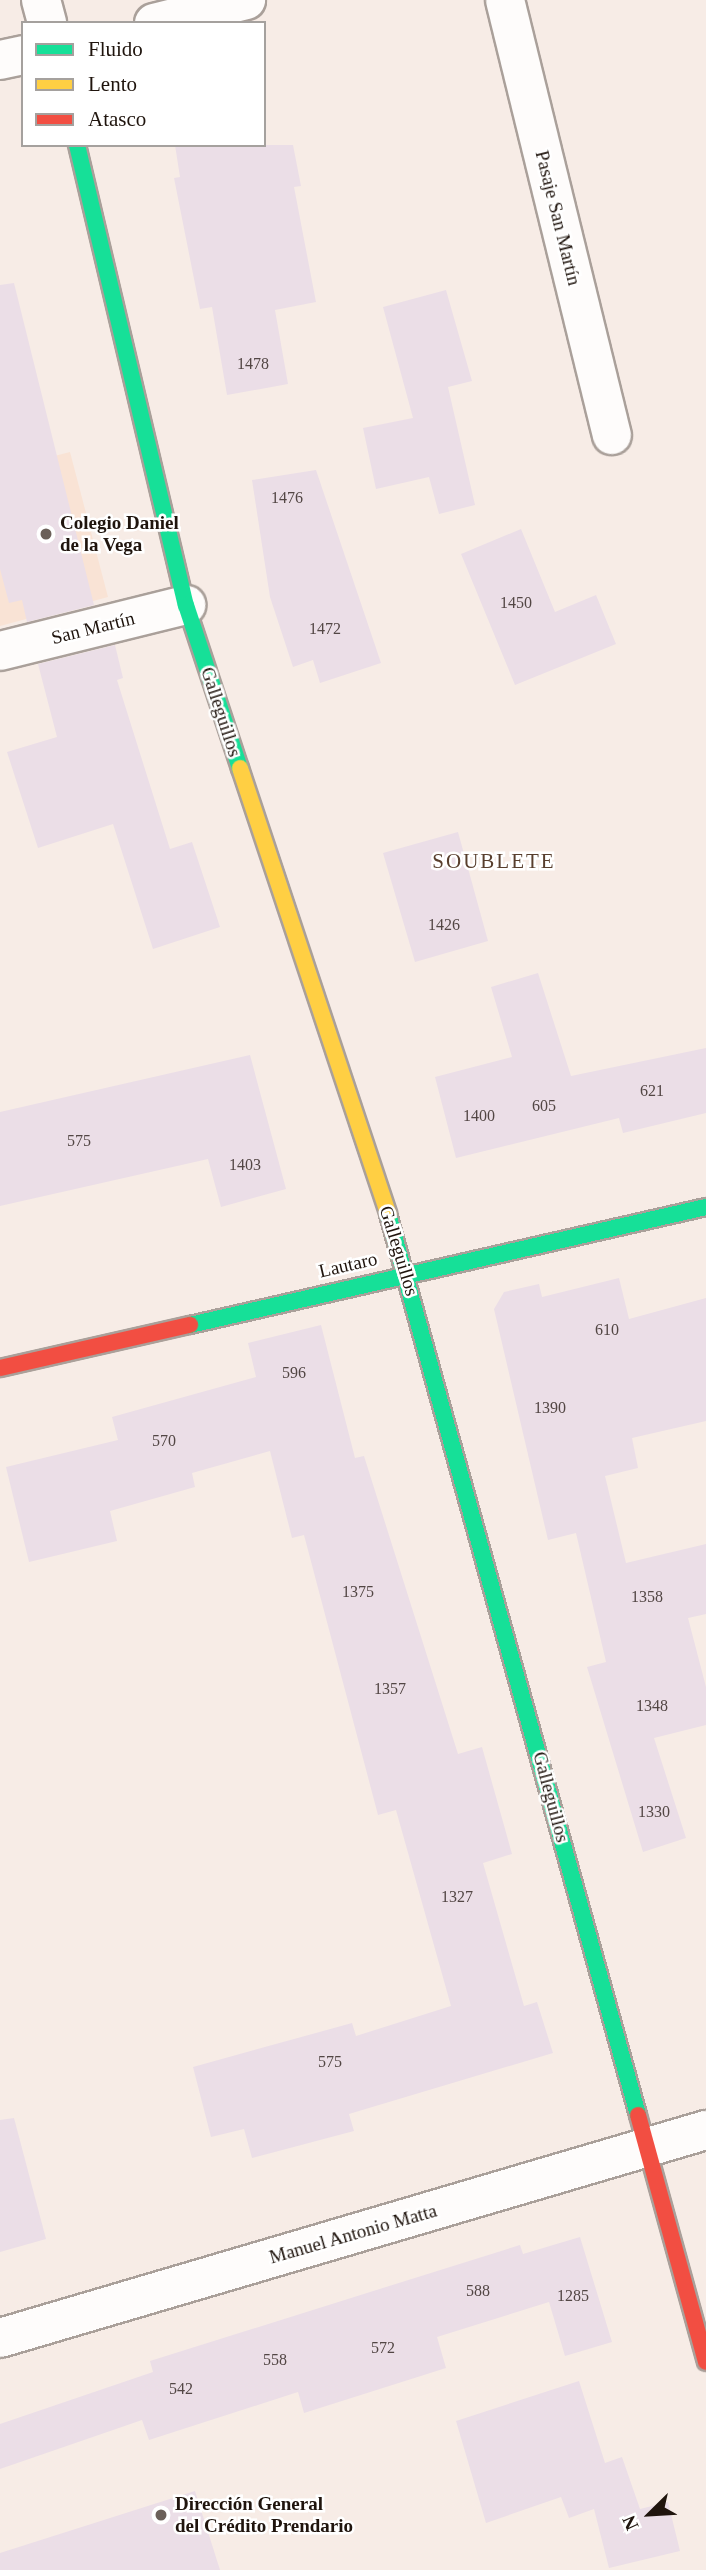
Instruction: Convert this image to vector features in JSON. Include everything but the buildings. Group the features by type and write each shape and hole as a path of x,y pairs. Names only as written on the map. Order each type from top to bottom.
{"street":[{"path":"41,0 46,21"},
{"path":"161,21 246,0"},
{"name":"Pasaje San Martín","path":"505,0 612,435"},
{"path":"0,60 21,55"},
{"name":"Galleguillos","path":"77,147 186,605 407,1273 706,2362"},
{"name":"San Martín","path":"0,651 186,605"},
{"name":"Lautaro","path":"0,1368 407,1273 706,1207"},
{"name":"Manuel Antonio Matta","path":"0,2338 706,2130"}],"shaded area":[{"name":"Colegio Daniel de la Vega","path":"70,452 108,597 0,626 0,470"}],"traffic: fast":[{"path":"77,147 186,605 240,768"},
{"path":"190,1325 706,1207"},
{"path":"388,1214 638,2115"}],"traffic: slow":[{"path":"240,768 388,1214"}],"traffic: jam":[{"path":"0,1368 190,1325"},
{"path":"638,2115 706,2362"}],"place":[{"name":"Colegio Daniel de la Vega","path":"46,534"},
{"name":"Dirección General del Crédito Prendario","path":"161,2515"}],"district":[{"name":"SOUBLETE","path":"494,861"}]}
